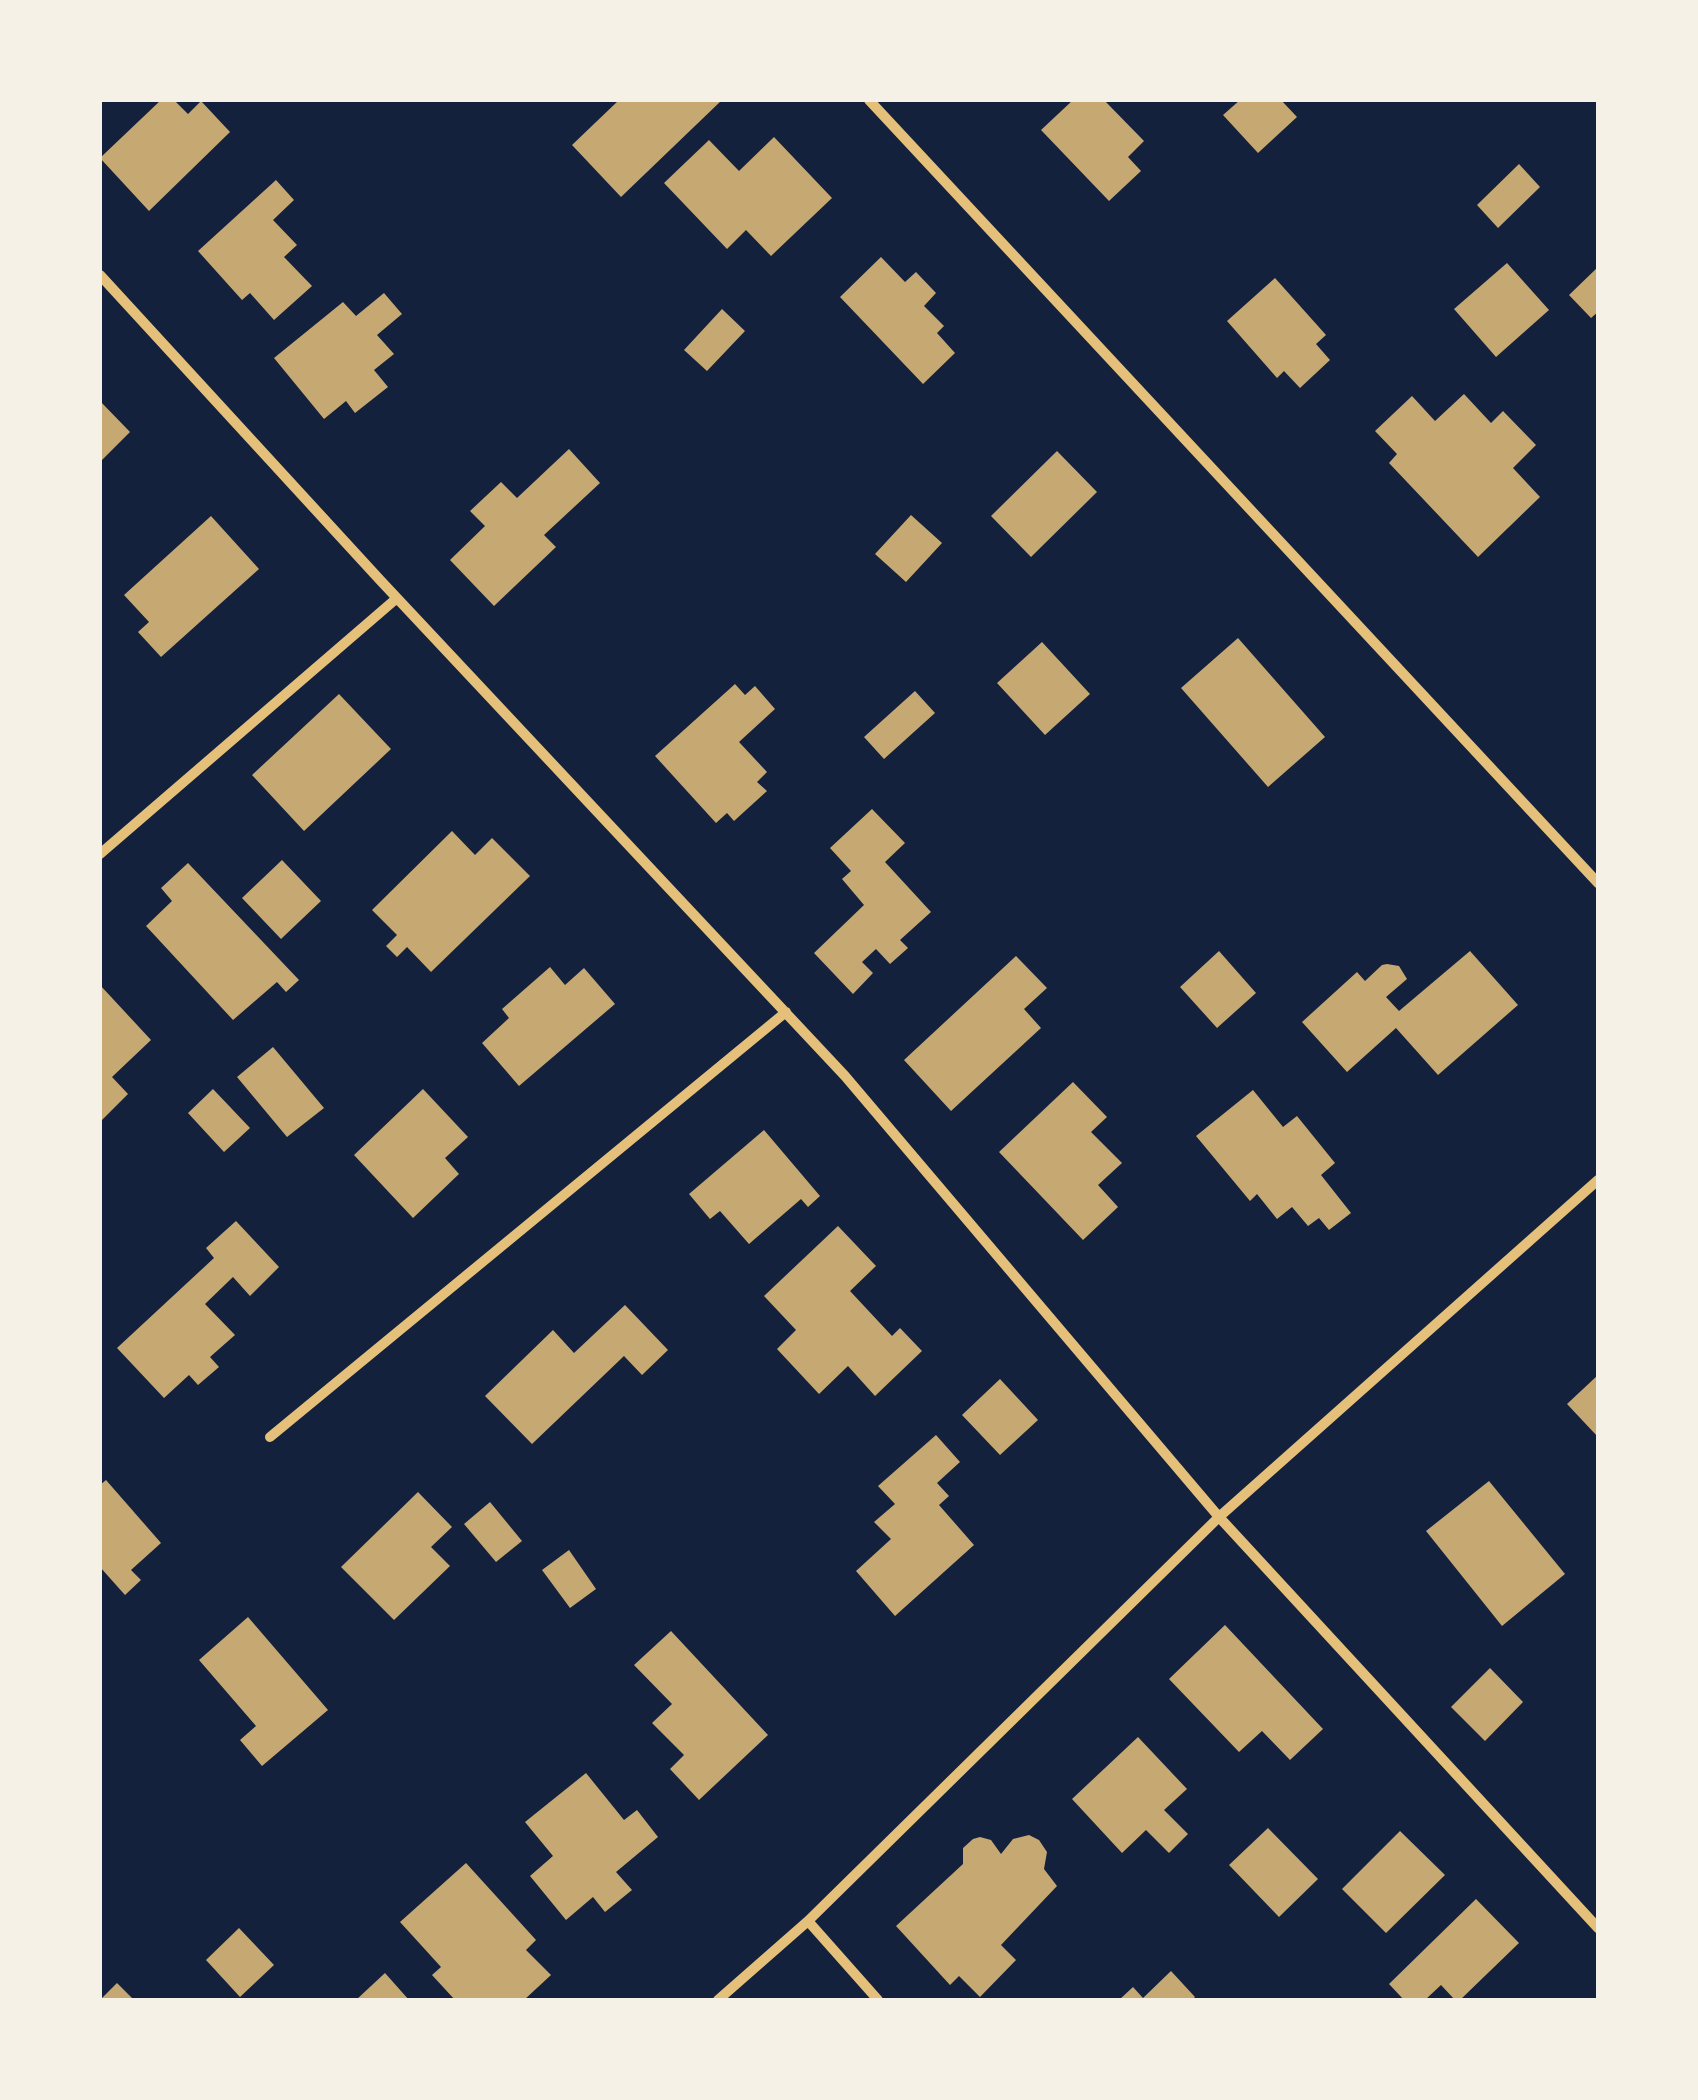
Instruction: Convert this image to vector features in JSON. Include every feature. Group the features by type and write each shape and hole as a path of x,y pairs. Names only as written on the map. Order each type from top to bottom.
{"street":[{"path":"869,100 1598,883"},
{"path":"100,275 858,1091 1218,1517 1598,1928"},
{"path":"100,854 396,598"},
{"path":"270,1436 786,1012"},
{"path":"718,2000 808,1920 1218,1517 1598,1180"},
{"path":"808,1920 878,2000"}],"building":[{"path":"161,100 174,100 188,114 201,101 230,132 149,211 100,158"},
{"path":"619,100 722,100 621,197 572,145"},
{"path":"1073,100 1104,100 1144,141 1128,157 1141,171 1109,201 1041,130"},
{"path":"1240,100 1281,100 1297,117 1258,153 1223,115"},
{"path":"774,137 832,198 771,256 746,230 727,249 664,183 709,140 739,171"},
{"path":"1519,164 1540,187 1498,228 1477,205"},
{"path":"276,180 294,200 273,220 297,245 284,257 312,286 274,320 250,293 242,300 198,251"},
{"path":"881,257 905,282 916,272 936,293 924,306 944,326 937,333 955,353 923,384 840,297"},
{"path":"1507,263 1549,310 1496,357 1454,309"},
{"path":"1598,267 1598,312 1591,318 1569,295"},
{"path":"1275,278 1326,335 1316,344 1330,360 1300,388 1284,371 1277,378 1227,321"},
{"path":"384,293 402,314 377,335 394,354 374,370 388,387 355,413 346,401 324,419 274,358 343,302 356,316"},
{"path":"722,309 745,331 707,371 684,350"},
{"path":"1464,394 1491,423 1503,411 1536,445 1513,468 1540,497 1478,557 1389,463 1397,454 1375,431 1412,396 1435,421"},
{"path":"100,401 130,432 100,462"},
{"path":"569,449 600,483 544,535 556,547 494,606 450,560 485,526 470,511 501,482 517,498"},
{"path":"1057,451 1097,492 1031,557 991,516"},
{"path":"911,515 942,543 906,582 875,554"},
{"path":"211,516 259,569 161,657 138,632 149,622 124,595"},
{"path":"1238,638 1325,737 1268,787 1181,688"},
{"path":"1042,642 1090,694 1045,735 997,683"},
{"path":"735,684 745,695 755,686 775,709 739,742 767,772 757,782 767,791 734,821 727,813 716,823 655,756"},
{"path":"915,691 935,713 884,759 864,737"},
{"path":"339,694 391,749 304,831 252,775"},
{"path":"872,809 905,843 885,862 931,912 900,940 908,948 890,964 876,949 862,962 873,973 853,994 814,953 864,905 842,879 851,871 830,848"},
{"path":"452,831 475,855 492,838 530,876 431,972 407,947 397,957 386,946 397,935 372,910"},
{"path":"282,860 321,901 281,939 242,898"},
{"path":"188,863 299,980 286,992 277,982 233,1020 146,926 172,901 161,888"},
{"path":"1219,951 1256,993 1217,1028 1180,987"},
{"path":"1470,951 1518,1005 1438,1075 1396,1028 1347,1072 1302,1022 1357,972 1365,981 1387,964 1399,966 1407,979 1386,997 1399,1011"},
{"path":"1016,956 1047,988 1024,1009 1041,1028 951,1111 904,1060"},
{"path":"550,967 565,985 584,968 615,1004 519,1086 482,1043 509,1018 502,1009"},
{"path":"100,985 151,1040 112,1077 128,1094 100,1122"},
{"path":"273,1047 324,1108 287,1137 237,1077"},
{"path":"1073,1082 1107,1117 1091,1132 1122,1163 1098,1185 1118,1207 1083,1240 999,1152"},
{"path":"213,1089 250,1128 224,1152 188,1113"},
{"path":"423,1089 468,1137 445,1158 459,1174 413,1218 354,1155"},
{"path":"1253,1090 1283,1127 1297,1116 1335,1163 1321,1175 1351,1213 1329,1230 1319,1218 1308,1226 1292,1207 1277,1219 1257,1194 1250,1201 1196,1136"},
{"path":"764,1130 820,1196 808,1207 801,1199 749,1244 720,1211 710,1219 689,1194"},
{"path":"236,1221 279,1267 250,1296 233,1277 205,1304 235,1335 210,1357 219,1367 198,1385 189,1375 164,1398 117,1348 214,1258 206,1248"},
{"path":"838,1226 876,1266 850,1291 892,1336 900,1328 922,1351 875,1396 848,1366 819,1394 777,1349 796,1330 764,1296"},
{"path":"625,1305 668,1350 642,1375 624,1356 532,1444 485,1396 553,1330 574,1353"},
{"path":"1598,1375 1598,1437 1567,1404"},
{"path":"1000,1379 1038,1420 1000,1455 962,1415"},
{"path":"936,1435 960,1462 937,1483 949,1496 939,1505 974,1545 895,1616 856,1571 891,1539 874,1522 895,1504 878,1486"},
{"path":"106,1480 161,1543 131,1570 141,1580 125,1595 100,1567 100,1485"},
{"path":"1489,1481 1565,1574 1502,1626 1426,1531"},
{"path":"418,1492 452,1527 431,1547 450,1566 394,1620 341,1567"},
{"path":"490,1502 522,1541 496,1562 464,1524"},
{"path":"569,1550 596,1589 570,1608 542,1570"},
{"path":"248,1617 328,1710 262,1766 240,1740 256,1726 199,1660"},
{"path":"1225,1625 1323,1729 1290,1760 1262,1731 1239,1752 1169,1679"},
{"path":"671,1631 768,1735 699,1800 670,1769 684,1755 652,1723 672,1704 634,1665"},
{"path":"1490,1668 1523,1702 1485,1741 1451,1707"},
{"path":"1138,1737 1187,1789 1164,1810 1188,1834 1169,1853 1146,1830 1122,1853 1072,1799"},
{"path":"586,1773 624,1820 637,1810 658,1837 616,1872 632,1890 605,1912 593,1897 566,1920 530,1876 553,1856 525,1822"},
{"path":"1268,1828 1318,1879 1279,1917 1229,1865"},
{"path":"1400,1831 1445,1875 1386,1933 1342,1889"},
{"path":"1029,1835 1039,1840 1047,1852 1044,1869 1057,1886 1001,1945 1016,1960 980,1997 959,1976 950,1985 896,1926 963,1864 963,1848 973,1839 991,1840 1001,1854 1013,1839"},
{"path":"466,1863 536,1940 526,1950 551,1975 524,2000 455,2000 432,1975 441,1967 400,1922"},
{"path":"1476,1899 1519,1943 1460,2000 1455,2000 1441,1985 1425,2000 1404,2000 1389,1984"},
{"path":"239,1928 274,1965 240,1997 206,1960"},
{"path":"1171,1971 1195,1997 1192,2000 1119,2000 1133,1987 1143,1998"},
{"path":"385,1973 409,2000 356,2000"},
{"path":"117,1983 134,2000 100,2000"}]}
